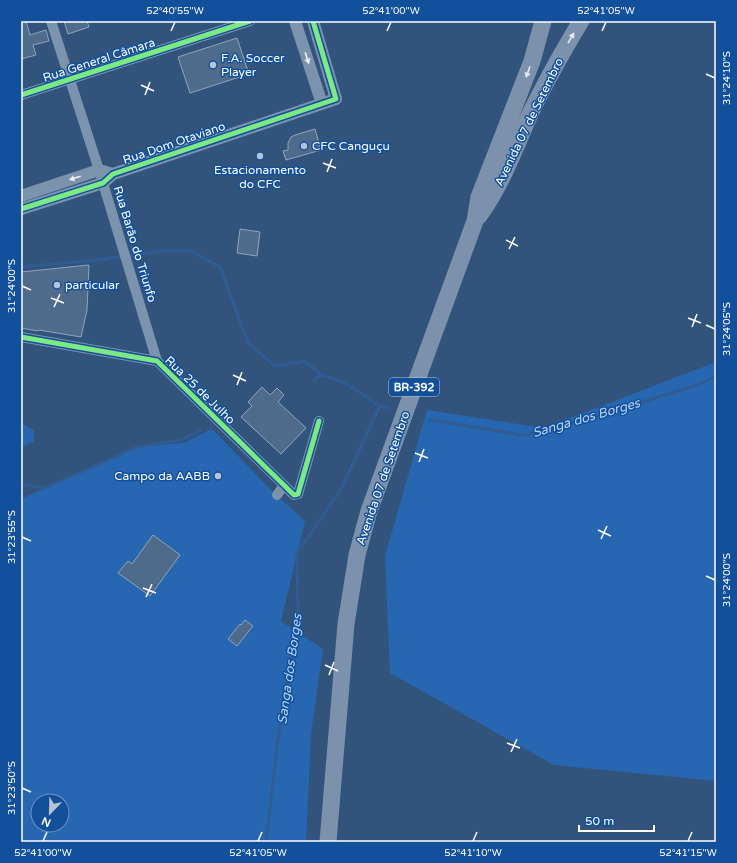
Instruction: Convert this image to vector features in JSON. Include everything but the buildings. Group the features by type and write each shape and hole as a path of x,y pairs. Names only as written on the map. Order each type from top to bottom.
{"highway":[{"name":"Avenida 07 de Setembro","path":"328,842 346,624 357,555 372,505 475,221 479,197 529,68 543,21"},
{"name":"Avenida 07 de Setembro","path":"475,221 491,200 532,110 581,21"}],"street":[{"name":"Rua Barão do Triunfo","path":"51,21 99,170 157,361"},
{"name":"Rua General Câmara","path":"21,95 250,21"},
{"path":"295,21 322,104"},
{"name":"Rua Dom Otaviano","path":"21,209 103,183 113,174 336,99 313,21"},
{"path":"21,196 99,170"},
{"name":"Rua Dom Otaviano","path":"99,170 113,174"},
{"name":"Rua 25 de Julho","path":"21,337 157,361 294,495 298,494 320,421"},
{"path":"277,495 284,485"}],"shaded area":[{"path":"716,362 716,781 554,765 390,673 385,556 427,410 544,428"},
{"path":"21,424 34,431 34,441 21,447"},
{"path":"212,429 273,492 305,521 281,621 323,649 311,734 306,842 21,842 21,499 137,447 184,443"}],"waterway":[{"path":"21,267 97,260 161,251 191,251 220,267 248,343 275,366 305,361 321,375"},
{"path":"314,380 321,375 344,382 380,406"},
{"name":"Sanga dos Borges","path":"430,420 523,435 598,416 703,383 716,376"},
{"name":"Sanga dos Borges","path":"266,842 277,746 298,617 297,553 340,491 380,406 388,408"},
{"path":"21,484 45,488 137,447 181,440 200,431"}],"cycle path":[{"path":"21,95 250,21"},
{"path":"21,209 103,183 113,174 336,99 313,21"},
{"path":"21,337 157,361 294,495 298,494 319,421"}],"place":[{"name":"F.A. Soccer Player","path":"213,65"},
{"name":"CFC Canguçu","path":"304,146"},
{"name":"Estacionamento do CFC","path":"260,156"},
{"name":"particular","path":"57,285"},
{"name":"Campo da AABB","path":"218,476"}]}
